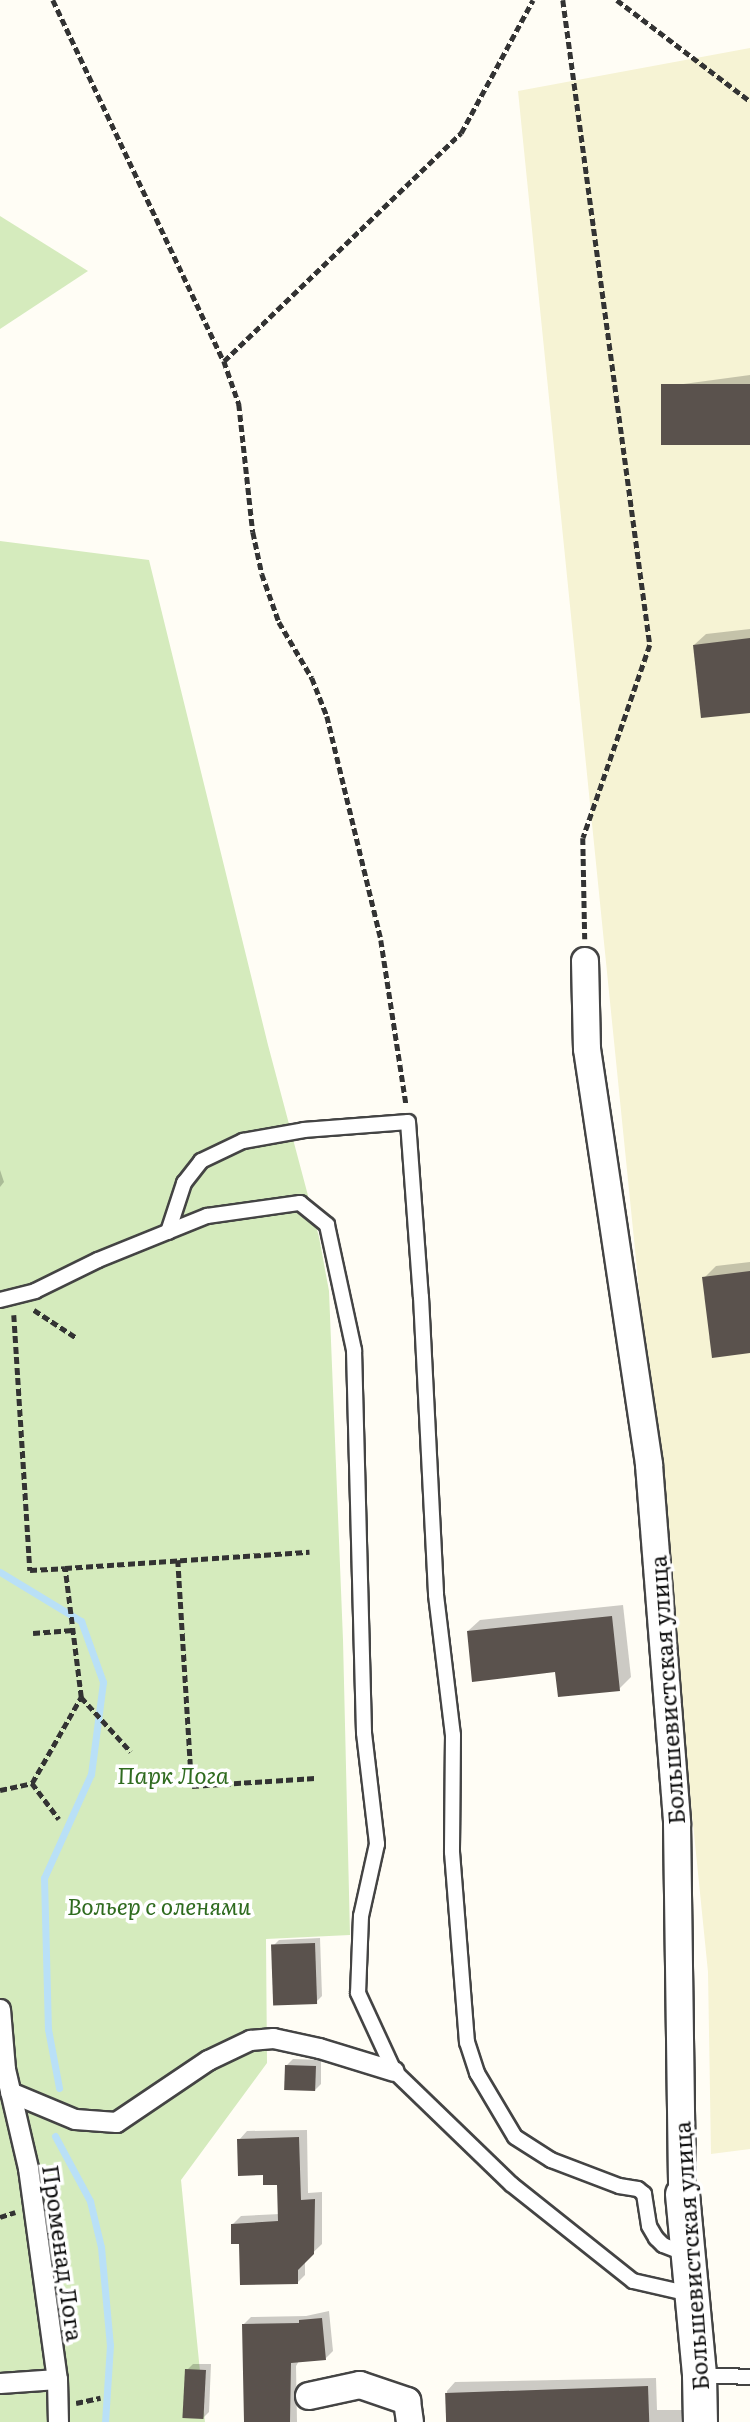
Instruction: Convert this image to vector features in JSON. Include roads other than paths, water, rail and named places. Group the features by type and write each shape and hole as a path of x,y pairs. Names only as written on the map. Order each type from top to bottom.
{"street":[{"name":"Большевистская улица","path":"585,961 587,1049 649,1465 677,1823 682,2194 699,2375 700,2422"},
{"name":"Променад Лога","path":"0,2008 5,2069 28,2168 57,2379 58,2422"},
{"path":"10,2092 75,2119 116,2122 208,2060 250,2040 273,2038 319,2048 394,2071"},
{"path":"0,2384 57,2379"},
{"path":"309,2396 360,2385 407,2401 410,2422"}],"lane":[{"path":"167,1232 184,1183 201,1161 243,1141 293,1132 408,1122 421,1297 436,1595 453,1735 452,1852 467,2042 477,2073 515,2137 564,2165 620,2186 638,2189 644,2194 649,2226 656,2238 663,2245 687,2254"},
{"path":"6,1298 34,1291 207,1216 300,1203 327,1225 354,1350 364,1733 377,1844 361,1916 358,1993 394,2071 511,2184 633,2281 690,2294"},
{"path":"699,2375 750,2376"}],"waterway":[{"path":"0,1572 81,1621 103,1682 91,1774 44,1878 48,2029 59,2088"},
{"path":"55,2136 90,2201 101,2247 110,2345 105,2422"}],"park label":[{"name":"Парк Лога","path":"173,1774"},
{"name":"Вольер с оленями","path":"159,1905"}]}
